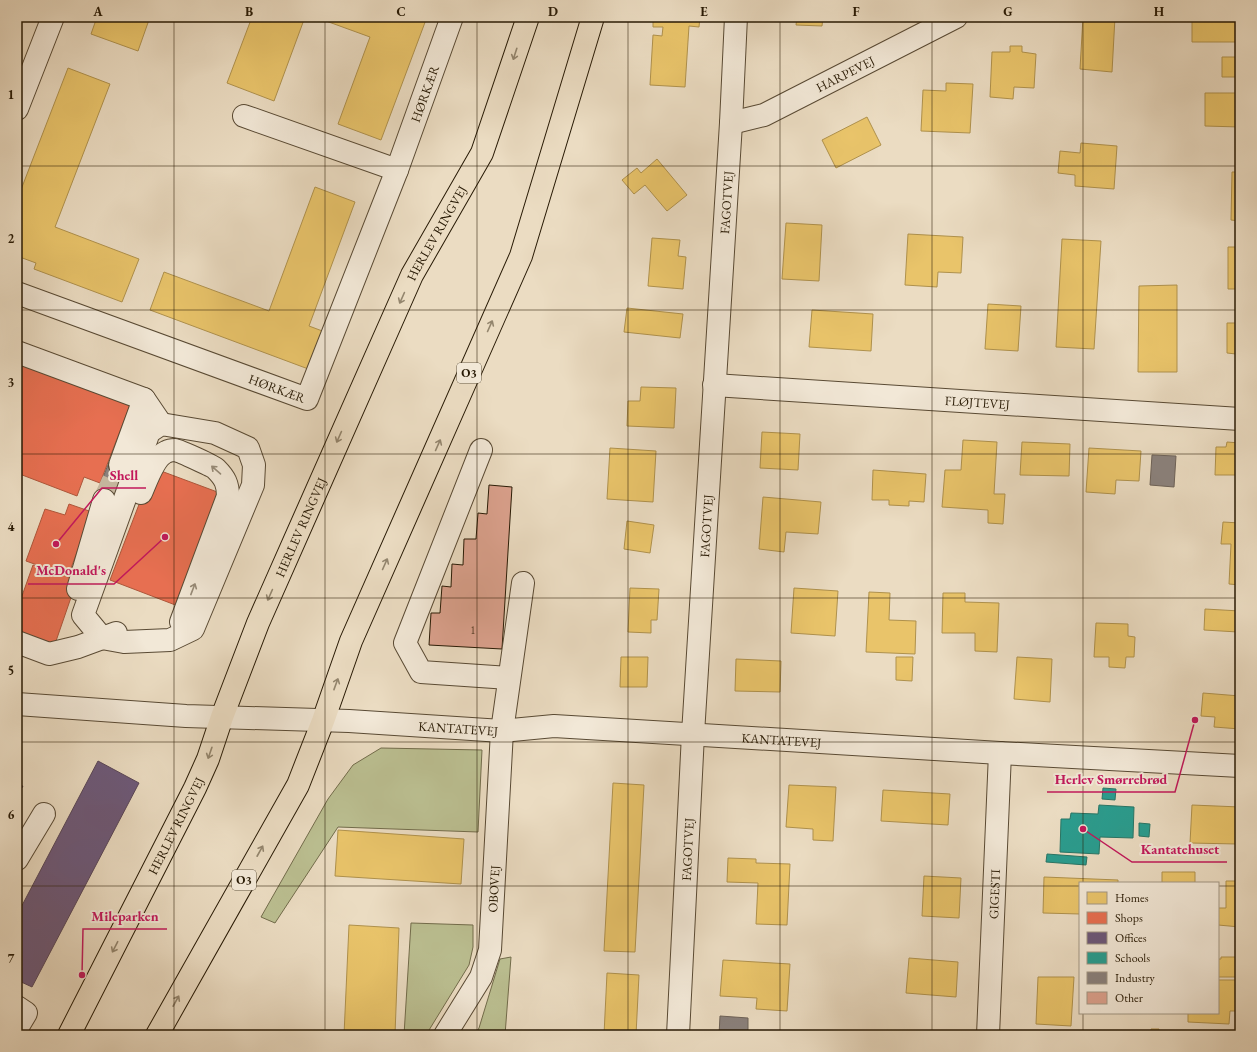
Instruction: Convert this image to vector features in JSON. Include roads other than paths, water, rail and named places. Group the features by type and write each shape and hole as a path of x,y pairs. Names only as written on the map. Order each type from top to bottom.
{"main road":[{"name":"HERLEV RINGVEJ","path":"69,1035 195,788 208,759 222,717 258,623 412,275 482,153 528,17"},
{"name":"O3","path":"157,1035 298,785 323,721 351,641 521,256 593,17"}],"street":[{"path":"17,109 53,17"},
{"name":"HØRKÆR","path":"17,293 306,399 397,170 452,17"},
{"name":"FAGOTVEJ","path":"678,1035 693,734 731,124 736,17"},
{"name":"HARPEVEJ","path":"731,124 764,115 956,17"},
{"path":"244,116 397,170"},
{"path":"17,352 144,399 161,424"},
{"name":"FLØJTEVEJ","path":"714,385 1240,419"},
{"path":"120,466 144,399"},
{"path":"92,626 149,432 161,424 215,433 248,448 254,465 253,485 193,629 170,640 124,642 92,626 75,598 104,500"},
{"path":"17,642 50,654 78,647 92,626 150,472 159,457 165,452 174,450 216,468 226,480 228,496 179,626 150,631 124,631 92,626"},
{"path":"481,450 405,643 421,672 509,678"},
{"name":"OBOVEJ","path":"445,1035 481,977 490,950 502,731 523,584"},
{"name":"KANTATEVEJ","path":"17,704 222,717 350,721 502,731 554,726 1240,766"},
{"name":"GIGESTI","path":"988,1035 1000,753"},
{"path":"17,859 44,814"},
{"path":"17,1007 26,1013 17,1028"}],"tunnel":[{"path":"104,500 120,465"}],"place":[{"name":"McDonald's","path":"165,537"},
{"name":"Shell","path":"56,544"},
{"name":"Herlev Smørrebrød","path":"1195,720"},
{"name":"Kantatehuset","path":"1083,829"},
{"name":"Mileparken","path":"82,975"}]}
